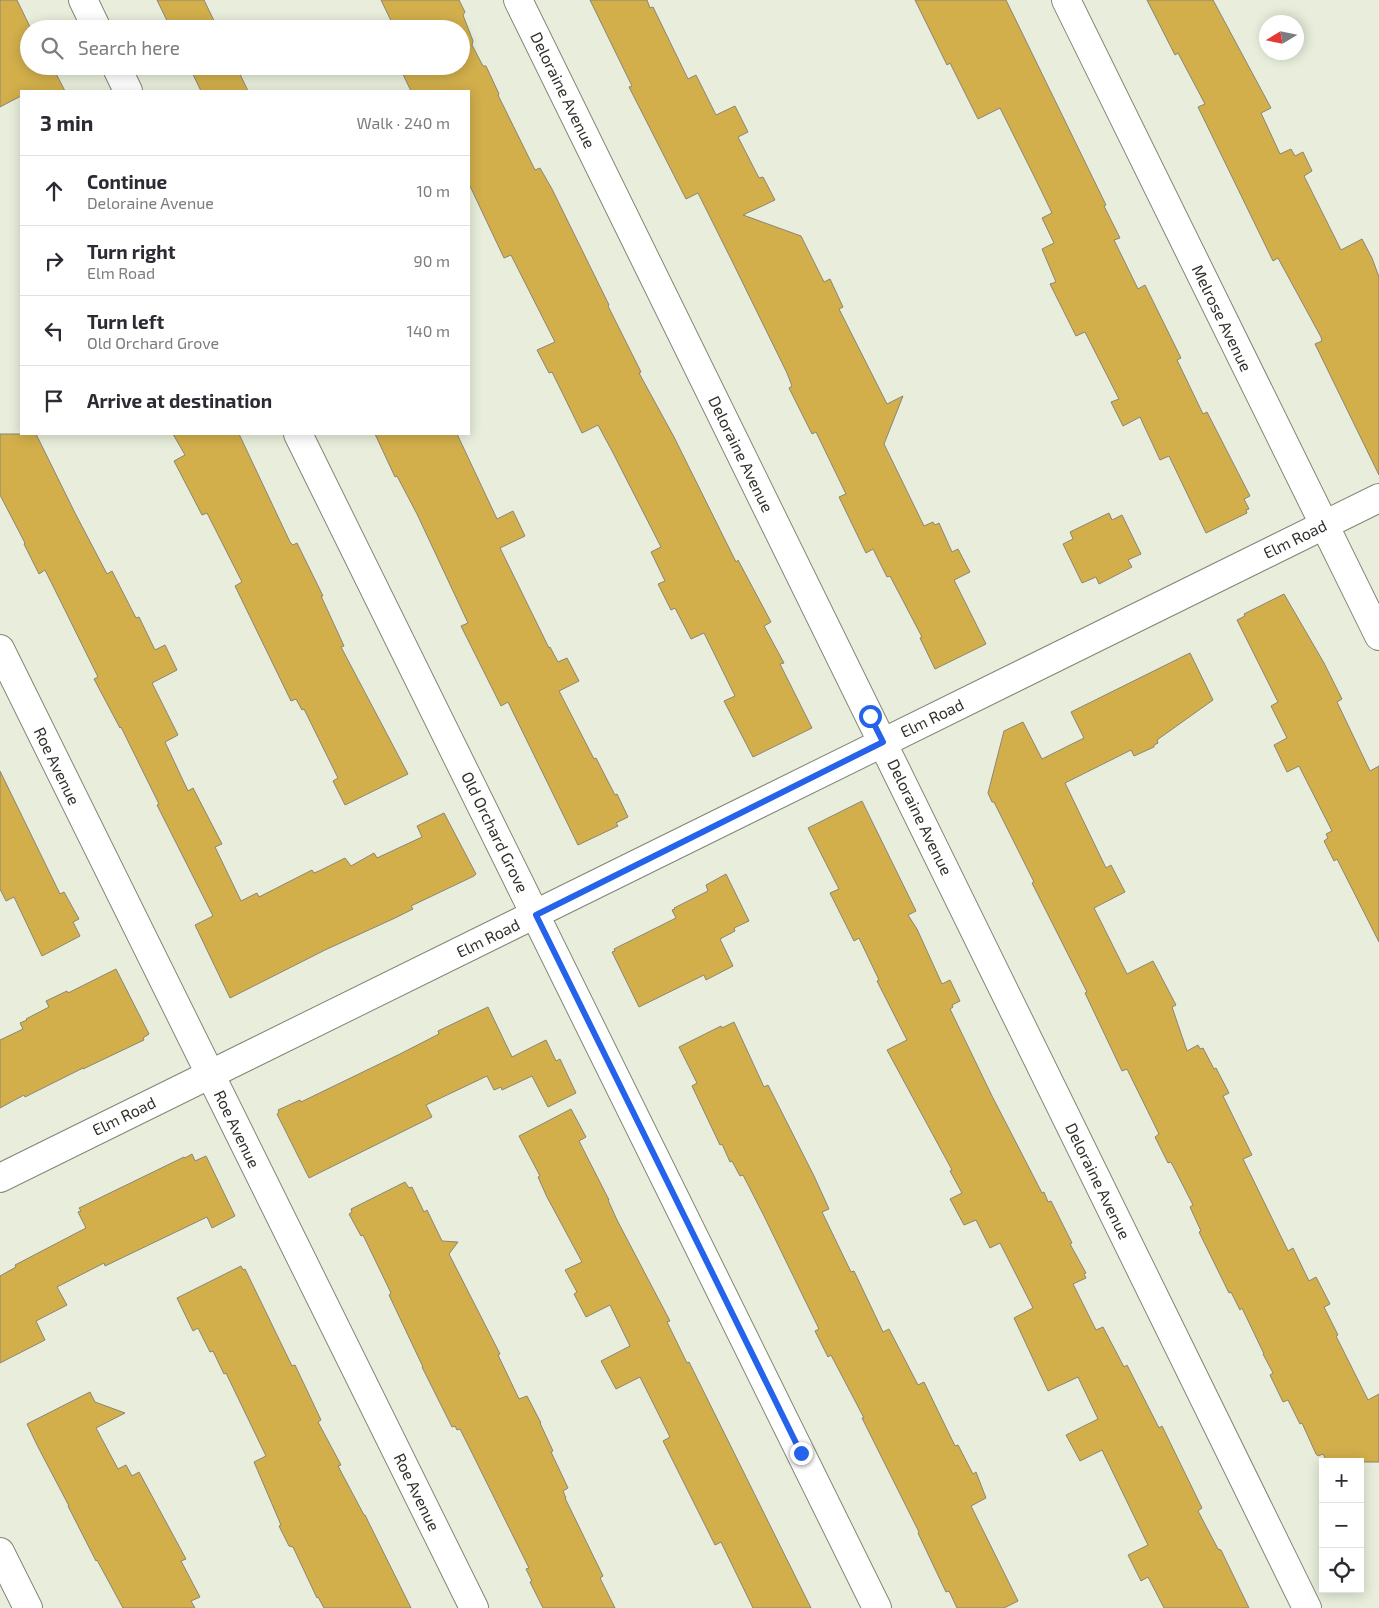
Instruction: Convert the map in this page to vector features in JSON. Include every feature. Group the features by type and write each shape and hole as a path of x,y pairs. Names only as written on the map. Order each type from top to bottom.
{"street":[{"path":"83,0 93,20"},
{"name":"Deloraine Avenue","path":"518,0 1307,1608"},
{"name":"Melrose Avenue","path":"1066,0 1379,636"},
{"path":"120,75 128,90"},
{"name":"Old Orchard Grove","path":"298,435 877,1608"},
{"name":"Elm Road","path":"0,1178 1379,498"},
{"name":"Roe Avenue","path":"0,649 474,1608"},
{"path":"0,1552 28,1608"}],"building":[{"path":"0,0 17,0 27,20 20,20 20,75 57,75 64,90 20,90 20,97 0,107"},
{"path":"157,0 204,0 214,20 167,20"},
{"path":"381,0 459,0 465,12 463,15 465,20 391,20"},
{"path":"590,0 647,0 650,8 653,7 688,79 696,75 716,115 735,106 748,132 738,137 759,178 763,177 775,200 743,215 801,236 824,282 830,279 843,307 839,309 887,404 903,396 884,444 924,526 933,522 935,525 939,523 952,552 958,549 970,572 954,580 986,644 935,669 920,638 922,637 890,576 887,577 873,549 866,553 839,497 846,494 816,432 812,434 789,388 792,386 787,373 732,261 698,193 686,199 629,87 632,86"},
{"path":"915,0 1006,0 1106,205 1104,206 1120,238 1114,240 1138,289 1145,285 1181,358 1177,360 1203,414 1207,412 1250,496 1244,499 1249,509 1246,510 1247,513 1206,533 1169,456 1160,460 1140,417 1123,426 1111,402 1119,399 1085,332 1076,336 1050,284 1056,282 1042,249 1054,243 1042,218 1052,213 1036,180 1000,108 978,119 950,63 947,65"},
{"path":"1147,0 1213,0 1271,108 1261,113 1280,154 1291,149 1295,156 1303,152 1312,171 1304,176 1341,250 1362,239 1372,258 1379,277 1379,475 1315,344 1322,341 1321,337 1278,258 1273,261 1198,107 1205,104 1178,53 1175,55"},
{"path":"470,33 473,41 472,45 483,66 486,66 498,95 535,170 540,168 552,189 641,372 639,373 674,437 736,562 738,560 771,622 764,626 784,663 780,664 812,728 753,757 724,701 735,696 704,633 691,639 675,608 671,610 658,584 665,581 651,552 661,547 612,451 598,425 582,433 552,372 549,373 537,350 555,342 511,255 504,258 470,186 470,90 411,90 403,75 470,75"},
{"path":"193,75 240,75 248,90 201,90"},
{"path":"0,434 36,435 107,574 112,571 136,618 139,617 155,650 165,645 177,670 152,683 178,735 165,742 188,791 193,788 222,844 215,847 241,901 257,893 259,897 312,870 314,873 345,858 351,866 374,853 377,858 422,837 417,826 444,813 476,874 411,906 413,909 325,950 230,998 195,925 213,916 157,805 159,804 121,727 94,679 98,677 45,570 39,574 0,495"},
{"path":"174,435 239,435 290,542 293,545 297,543 323,596 321,596 344,646 341,647 408,774 345,805 333,781 338,778 304,709 302,710 296,699 291,701 235,586 242,582 207,513 202,515 174,461 185,455"},
{"path":"375,435 457,435 497,519 513,511 525,536 500,548 549,648 558,662 567,658 579,681 559,691 594,759 596,758 628,817 616,823 618,826 578,845 508,702 501,706 461,626 468,623 417,514 397,476 395,477"},
{"path":"1109,513 1112,520 1122,515 1141,554 1128,560 1132,567 1099,584 1096,577 1082,583 1063,544 1073,539 1070,532"},
{"path":"1284,594 1324,663 1342,699 1337,702 1370,771 1379,766 1379,942 1337,859 1334,861 1324,841 1328,838 1326,834 1332,831 1299,766 1287,772 1274,745 1287,738 1271,706 1278,702 1237,620 1245,616 1244,614"},
{"path":"1190,653 1213,700 1157,740 1158,743 1154,747 1134,756 1131,750 1065,783 1106,868 1111,865 1125,892 1094,908 1127,974 1153,961 1176,1005 1172,1007 1187,1051 1198,1045 1200,1049 1203,1048 1229,1093 1223,1096 1252,1155 1243,1159 1288,1251 1293,1248 1309,1281 1316,1277 1330,1304 1324,1307 1338,1335 1336,1336 1368,1400 1379,1394 1379,1462 1364,1462 1364,1458 1325,1458 1323,1454 1318,1456 1288,1400 1283,1402 1270,1375 1273,1373 1242,1308 1240,1310 1231,1292 1229,1293 1199,1232 1201,1231 1190,1207 1193,1205 1171,1162 1168,1163 1155,1137 1159,1134 1127,1069 1122,1071 1085,993 1087,992 1032,883 1034,882 988,793 1004,731 1023,722 1042,759 1084,738 1071,712"},
{"path":"0,771 60,894 64,892 79,919 73,922 80,936 42,956 14,897 6,901 0,889"},
{"path":"862,801 916,911 908,915 917,929 942,984 950,980 960,1001 952,1005 953,1007 950,1009 992,1096 1042,1193 1044,1192 1048,1202 1051,1201 1072,1243 1070,1244 1086,1273 1084,1274 1086,1278 1073,1284 1096,1330 1103,1327 1124,1367 1127,1365 1159,1428 1162,1426 1202,1508 1198,1511 1218,1549 1221,1550 1249,1608 1164,1608 1148,1577 1141,1581 1128,1555 1148,1545 1102,1450 1080,1461 1066,1435 1098,1419 1078,1377 1048,1391 1014,1318 1033,1308 1000,1243 990,1248 976,1220 964,1225 950,1199 962,1193 950,1171 952,1170 887,1050 907,1040 877,981 879,980 859,938 854,941 830,893 839,889 808,828"},
{"path":"726,874 749,921 734,928 735,931 720,939 733,966 706,980 704,975 639,1007 612,952 615,951 614,949 676,918 672,910 674,908 708,891 706,885"},
{"path":"116,969 149,1034 143,1038 144,1040 25,1097 24,1095 0,1108 0,1040 23,1029 20,1023 49,1007 46,1001 67,991 68,993"},
{"path":"488,1007 512,1057 546,1040 556,1061 560,1059 576,1093 548,1107 532,1076 502,1090 501,1087 494,1090 487,1076 426,1105 432,1117 309,1178 277,1114 278,1110 300,1100 301,1102 400,1054 439,1034 438,1031"},
{"path":"734,1022 764,1087 768,1085 814,1176 829,1209 822,1212 851,1272 854,1271 883,1332 889,1329 918,1385 924,1382 955,1446 958,1445 973,1474 976,1472 986,1498 971,1506 1018,1601 1004,1608 957,1608 949,1591 946,1592 919,1532 862,1418 864,1418 831,1355 828,1357 815,1331 819,1329 763,1214 743,1175 740,1176 732,1161 730,1162 722,1144 720,1145 692,1086 697,1083 679,1047 721,1026 722,1028"},
{"path":"571,1109 586,1137 579,1141 617,1220 670,1321 667,1322 687,1363 689,1362 811,1608 753,1608 721,1542 715,1545 663,1441 670,1437 640,1377 616,1389 601,1361 630,1346 610,1305 586,1317 574,1294 577,1292 565,1270 582,1262 547,1197 538,1177 540,1176 519,1136"},
{"path":"192,1154 195,1161 206,1156 235,1216 212,1228 207,1217 105,1266 104,1263 57,1287 67,1305 36,1321 45,1340 0,1363 0,1276 16,1267 15,1265 86,1228 78,1212 81,1211 79,1208"},
{"path":"405,1182 409,1188 412,1187 424,1212 427,1210 442,1241 458,1242 449,1254 500,1354 498,1355 519,1399 527,1396 541,1423 553,1451 551,1452 568,1488 563,1491 565,1498 603,1576 600,1578 615,1608 543,1608 530,1582 532,1581 526,1569 529,1568 460,1429 457,1430 455,1426 452,1427 422,1367 389,1295 391,1293 363,1235 361,1236 349,1214 352,1212 351,1209"},
{"path":"241,1266 243,1270 245,1269 292,1366 295,1365 321,1420 318,1422 341,1465 338,1466 365,1515 411,1608 324,1608 317,1598 293,1547 289,1546 279,1526 281,1525 254,1462 266,1456 226,1373 224,1374 213,1351 210,1352 198,1328 193,1331 177,1298"},
{"path":"90,1392 95,1402 125,1413 96,1428 118,1469 126,1465 132,1476 139,1472 186,1559 181,1561 200,1597 191,1601 195,1608 123,1608 96,1561 38,1447 27,1424"}],"route":[{"path":"801,1453 536,915 883,742 870,716"}]}
